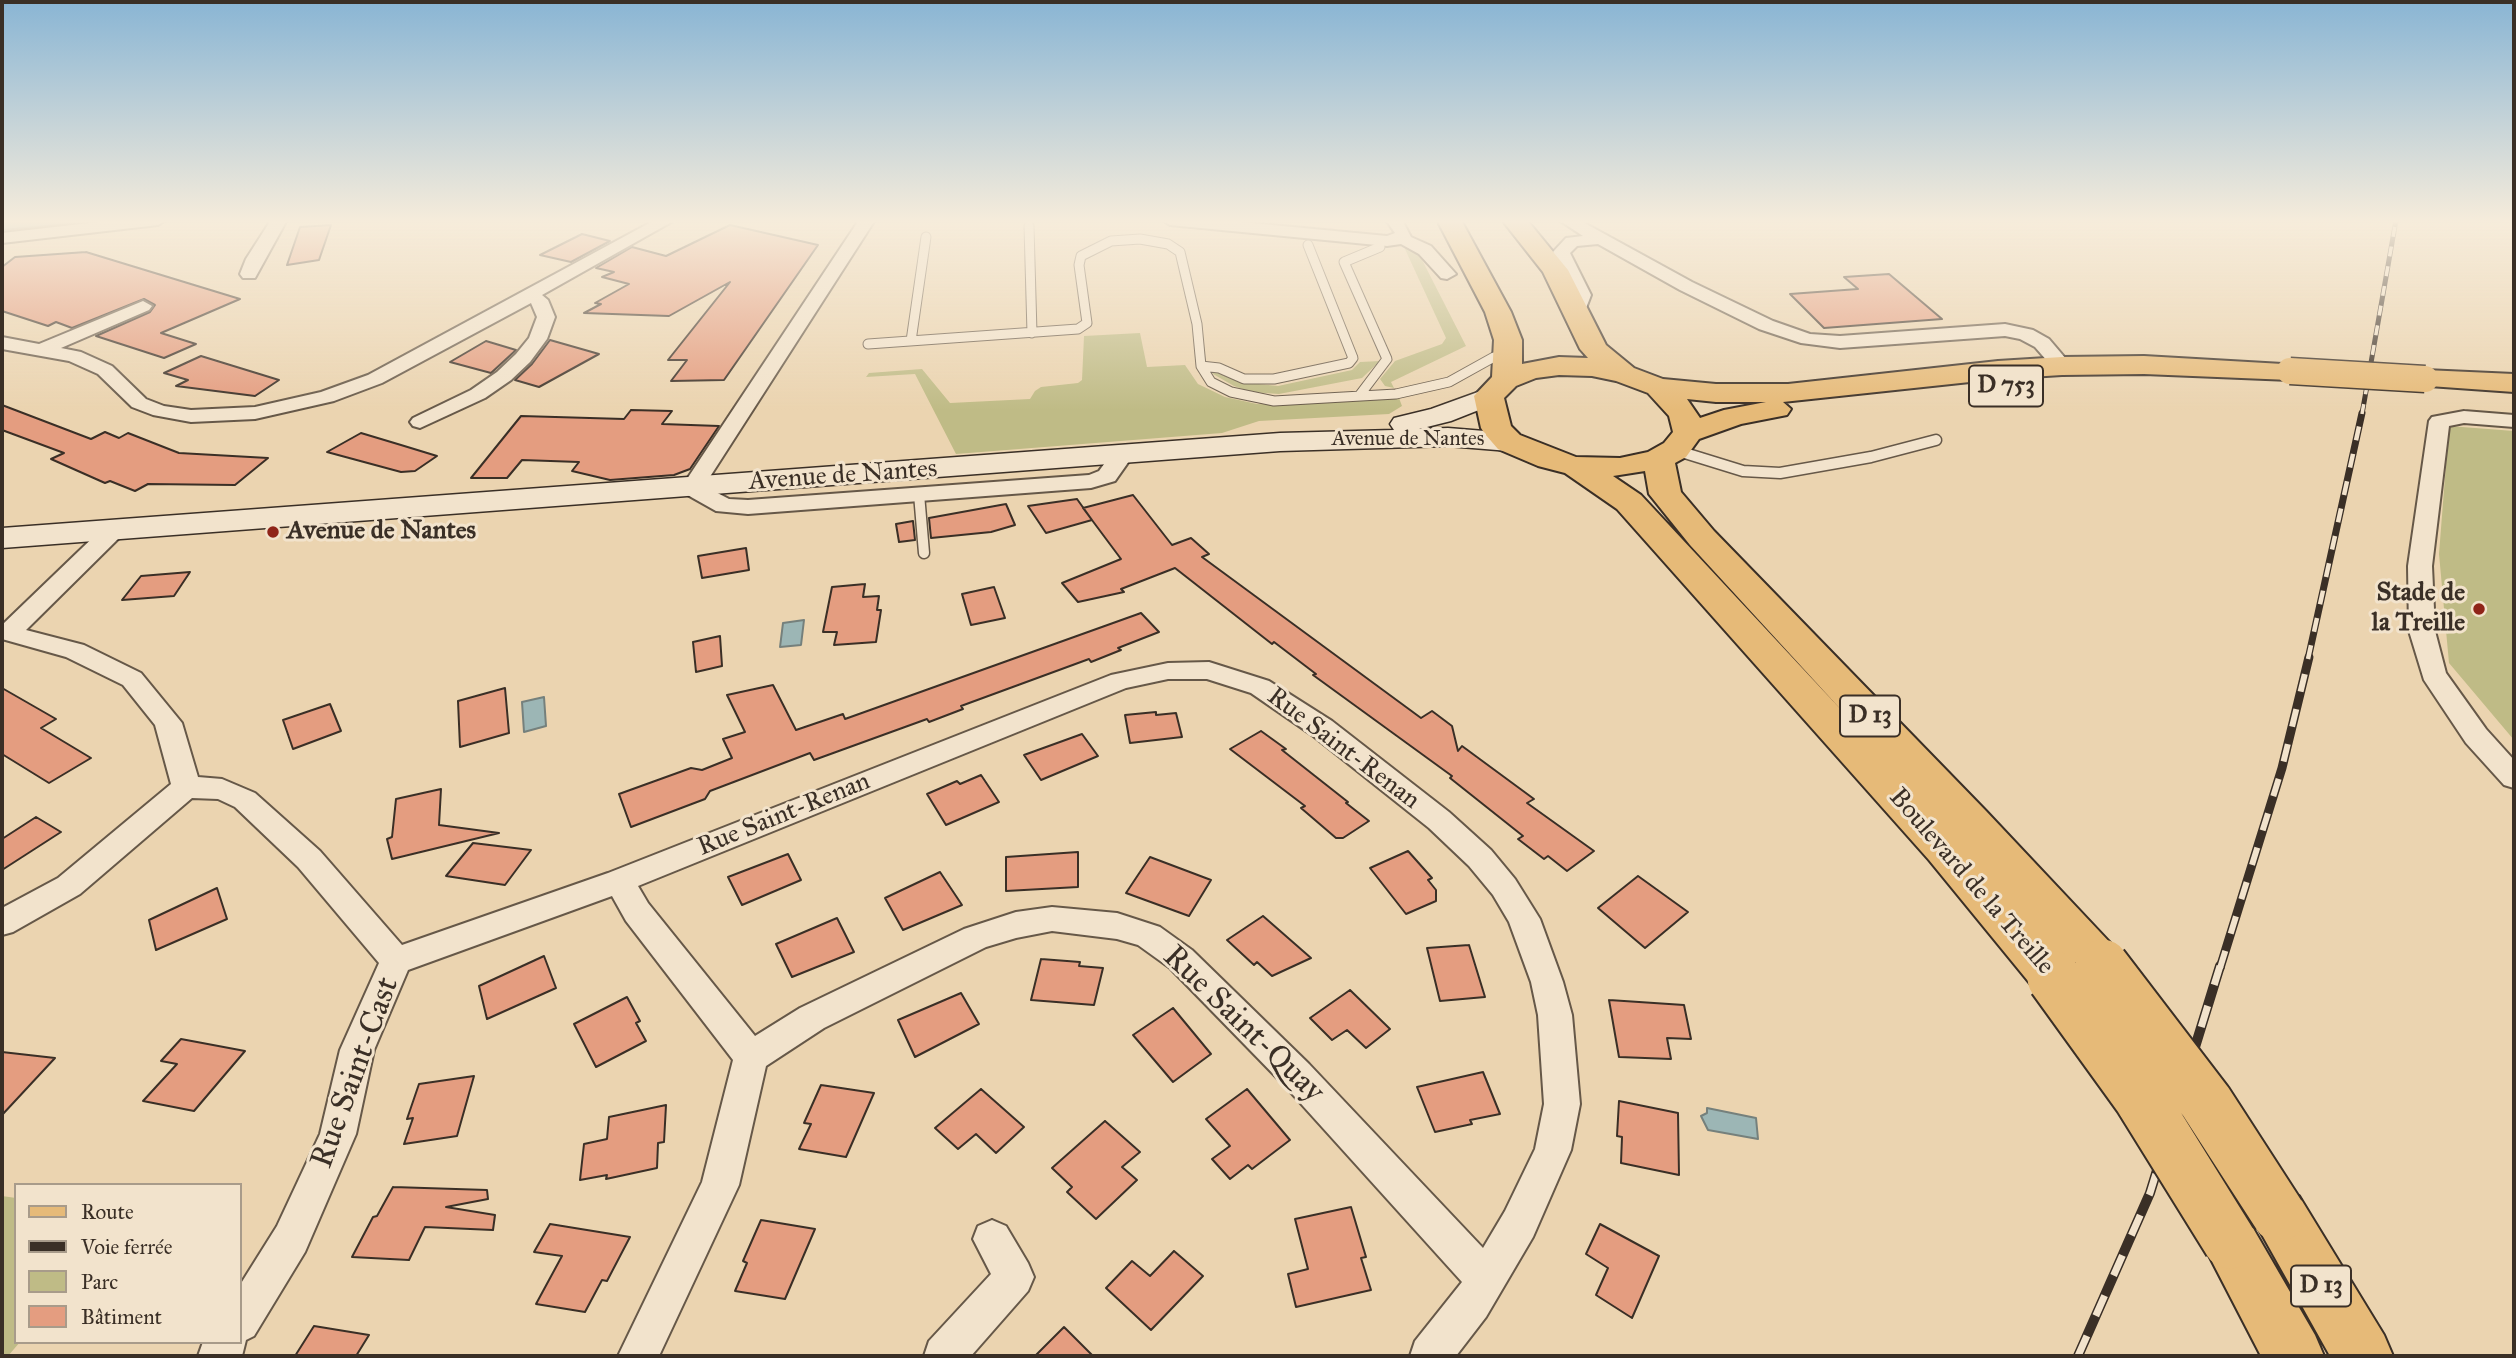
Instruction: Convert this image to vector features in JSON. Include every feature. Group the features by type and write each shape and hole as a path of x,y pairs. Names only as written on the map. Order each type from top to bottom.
{"main road":[{"path":"1483,283 1498,312 1508,340 1496,428 1509,442 1549,459 1576,466 1620,467 1673,448"},
{"path":"1562,283 1594,349 1624,374"},
{"name":"D 753","path":"1658,387 1716,393 1788,393 1998,370 2144,365 2296,379 2426,387 2514,401"},
{"path":"1501,378 1559,366 1592,367 1624,374 1658,387"},
{"name":"Avenue de Nantes","path":"1307,441 1387,428 1441,415 1501,378"},
{"name":"D 753","path":"1673,448 1735,416 1779,408 2015,385 2119,380 2296,379"},
{"name":"D 753","path":"2426,387 2514,383"},
{"name":"Boulevard de la Treille","path":"1658,387 1674,401 1684,416 1673,448 1665,494 1702,538 1971,822 2077,971 2140,1097 2230,1242 2294,1356"},
{"name":"Avenue de Nantes","path":"2,538 1307,441 1448,437 1509,442"},
{"name":"Boulevard de la Treille","path":"1576,466 1629,502 1945,848 2077,971 2206,1102 2279,1215 2363,1356"}],"street":[{"path":"2,343 74,356 105,370 139,403 160,411 191,416 255,413 351,389 551,283"},
{"path":"826,283 692,488 724,506 748,507 1091,481 1107,475 1123,454"},
{"path":"1576,283 1582,295 1577,312"},
{"path":"1684,283 1754,320 1808,339 1840,342 2005,330 2026,334 2042,343 2062,366"},
{"path":"420,422 478,394 504,376 523,358 538,339 546,317 539,300 528,296"},
{"path":"43,349 144,306"},
{"path":"2514,421 2464,417 2439,421 2420,566 2421,631 2433,674 2476,736 2514,778"},
{"path":"5,634 115,529"},
{"path":"2,923 69,886 186,787 168,723 132,679 75,650 5,634"},
{"name":"Rue Saint-Renan","path":"396,961 618,881 1120,681 1168,671 1209,670 1260,687 1332,736 1439,820 1480,858 1504,887 1524,919 1536,948 1555,1015 1562,1104 1553,1150 1536,1190 1472,1303 1430,1356"},
{"name":"Rue Saint-Cast","path":"186,787 222,789 245,800 309,859 396,961 357,1050 338,1134 291,1239 242,1318"},
{"path":"618,881 637,912 751,1057 720,1185 638,1356"},
{"name":"Rue Saint-Quay","path":"751,1057 812,1018 975,938 1016,925 1052,919 1086,922 1149,936 1181,959 1297,1075 1486,1279"},
{"path":"944,1356 1014,1277 992,1239"}],"lane":[{"path":"911,341 919,283"},
{"path":"1030,283 1031,333"},
{"path":"868,344 1078,329 1087,323 1082,283"},
{"path":"1187,283 1197,324 1201,366 1211,382 1231,392 1274,401 1396,394 1437,387 1494,357 1501,378"},
{"path":"1201,366 1219,368 1244,379 1274,379 1349,363 1353,358 1352,349 1324,283"},
{"path":"1353,283 1387,359 1359,396"},
{"path":"1673,448 1743,471 1780,473 1871,457 1936,440"},
{"path":"919,494 924,553"}],"green space":[{"path":"1421,283 1434,283 1466,346 1391,382 1394,388 1385,386 1380,379 1395,361 1442,344 1446,338"},
{"path":"1140,333 1147,367 1185,365 1198,384 1225,397 1257,404 1286,405 1399,398 1402,406 1389,414 1259,421 1222,433 956,454 915,374 866,377 869,373 922,369 950,403 1030,399 1041,387 1078,383 1082,380 1084,336"},
{"path":"1380,361 1362,378 1279,394 1251,392 1234,386 1213,374 1211,370 1239,382 1278,386 1352,370 1360,362"},
{"name":"Stade de la Treille","path":"2449,426 2514,431 2514,740 2449,663 2439,554"},
{"path":"2,1196 14,1198 14,1344 18,1344 8,1356 2,1356"}],"water":[{"path":"804,620 801,645 780,647 783,623"},
{"path":"544,697 546,726 524,732 522,702"},
{"path":"1707,1108 1756,1118 1758,1139 1708,1130 1701,1116 1707,1113"}],"building":[{"path":"2,283 189,283 240,299 161,333 196,344 164,358 96,336 150,312 155,305 144,299 72,328 56,322 48,326 2,311"},
{"path":"627,283 728,283 669,316 584,313 601,304 595,303 629,284"},
{"path":"729,283 791,283 724,380 671,381 687,360 668,360"},
{"path":"1851,283 1900,283 1942,319 1824,328 1790,294 1858,289"},
{"path":"550,340 599,354 539,387 515,380 532,364"},
{"path":"486,341 516,350 491,373 450,362"},
{"path":"201,356 279,380 255,396 176,386 188,380 164,373"},
{"path":"2,405 91,439 105,432 119,438 128,433 179,453 268,458 235,485 148,484 135,491 110,481 105,483 51,459 64,453 2,430"},
{"path":"631,410 672,411 662,424 719,426 690,469 674,475 610,480 572,471 579,462 522,460 507,478 471,478 521,416 624,419"},
{"path":"361,433 437,456 415,471 401,472 327,452"},
{"path":"1133,495 1172,545 1191,538 1209,554 1202,557 1421,718 1432,711 1452,726 1458,751 1462,746 1534,799 1527,803 1594,851 1567,871 1548,856 1544,859 1518,839 1523,836 1450,778 1452,776 1313,675 1316,674 1274,642 1272,644 1175,568 1121,589 1124,592 1078,602 1062,583 1121,559 1083,508"},
{"path":"1077,499 1092,520 1046,533 1028,506"},
{"path":"1006,504 1015,525 991,532 931,538 929,518"},
{"path":"913,521 915,540 899,542 896,524"},
{"path":"746,548 749,570 702,578 698,556"},
{"path":"190,572 174,596 122,600 141,576"},
{"path":"865,584 863,597 879,596 877,610 881,610 876,642 834,645 837,632 823,632 832,587"},
{"path":"994,587 1005,618 971,625 962,594"},
{"path":"1141,613 1159,632 1118,648 1121,650 961,706 963,709 929,722 927,719 814,760 810,753 710,791 705,799 631,827 619,794 691,768 702,770 732,758 723,739 745,732 727,695 773,685 796,730 843,714 845,719"},
{"path":"720,636 722,666 696,672 693,642"},
{"path":"2,688 56,719 41,728 91,758 49,783 2,754"},
{"path":"505,688 509,733 460,747 458,701"},
{"path":"330,704 341,731 293,749 283,720"},
{"path":"1156,712 1156,715 1176,713 1182,737 1130,743 1125,715"},
{"path":"1261,731 1286,749 1282,750 1369,821 1343,838 1336,838 1301,808 1305,806 1230,749"},
{"path":"1082,734 1098,756 1041,780 1024,755"},
{"path":"981,775 999,802 946,825 927,794 957,781 960,784"},
{"path":"441,789 439,825 499,833 392,859 387,839 392,837 396,799"},
{"path":"36,817 61,832 2,870 2,839"},
{"path":"473,843 531,850 505,885 446,876"},
{"path":"1408,851 1432,878 1428,880 1436,890 1436,901 1406,914 1370,868"},
{"path":"1078,852 1078,887 1006,891 1006,857"},
{"path":"788,854 801,880 742,905 728,877"},
{"path":"1150,857 1211,880 1189,916 1126,893"},
{"path":"940,872 962,905 903,930 885,898"},
{"path":"1638,876 1688,912 1645,948 1598,908"},
{"path":"217,888 227,919 156,950 149,920"},
{"path":"1263,916 1311,958 1272,976 1257,962 1254,965 1227,940"},
{"path":"837,918 854,952 792,977 776,944"},
{"path":"1469,945 1485,997 1440,1001 1427,948"},
{"path":"544,956 556,988 487,1019 479,986"},
{"path":"1041,959 1080,962 1079,966 1103,968 1094,1005 1031,1000"},
{"path":"1350,990 1390,1029 1366,1048 1347,1030 1332,1040 1310,1018"},
{"path":"961,993 979,1024 915,1057 898,1020"},
{"path":"627,997 640,1021 636,1023 646,1041 596,1067 574,1024"},
{"path":"1609,1000 1684,1005 1691,1039 1667,1038 1671,1059 1619,1057"},
{"path":"1173,1008 1211,1054 1173,1082 1133,1035"},
{"path":"181,1039 245,1051 194,1111 143,1101 177,1064 161,1061"},
{"path":"2,1052 55,1058 2,1115"},
{"path":"1483,1072 1500,1114 1470,1120 1472,1124 1435,1132 1417,1087"},
{"path":"474,1076 457,1136 404,1144 413,1118 407,1119 419,1084"},
{"path":"821,1085 874,1093 846,1157 799,1149 811,1124 804,1123"},
{"path":"981,1089 1024,1127 996,1153 976,1134 958,1149 935,1128"},
{"path":"1247,1089 1290,1140 1252,1169 1248,1165 1230,1179 1212,1159 1230,1146 1206,1119"},
{"path":"1619,1101 1678,1113 1679,1175 1621,1163 1622,1137 1617,1136"},
{"path":"666,1105 664,1142 658,1143 657,1168 606,1179 607,1175 580,1180 584,1144 607,1139 609,1117"},
{"path":"1105,1121 1140,1152 1122,1167 1137,1180 1096,1219 1067,1192 1072,1187 1052,1168"},
{"path":"393,1187 487,1190 488,1199 446,1207 495,1215 493,1230 425,1227 409,1260 352,1257"},
{"path":"1351,1207 1366,1257 1361,1258 1371,1290 1296,1307 1288,1274 1308,1269 1295,1219"},
{"path":"761,1220 815,1229 785,1299 735,1291 747,1263 743,1261"},
{"path":"550,1224 630,1237 607,1281 602,1280 585,1312 536,1304 562,1256 534,1252"},
{"path":"1600,1224 1659,1256 1632,1318 1596,1295 1608,1268 1586,1254"},
{"path":"1174,1251 1203,1276 1151,1330 1106,1288 1132,1261 1150,1276"},
{"path":"314,1326 369,1335 356,1356 295,1356"},
{"path":"1064,1327 1093,1356 1035,1356"}],"railway":[{"path":"2362,414 2385,283"},
{"path":"2308,659 2362,413"},
{"path":"2220,968 2282,768 2309,657"},
{"path":"2078,1356 2150,1193 2220,966"}],"place":[{"name":"Avenue de Nantes","path":"273,532"},
{"name":"Stade de la Treille","path":"2479,609"}]}
